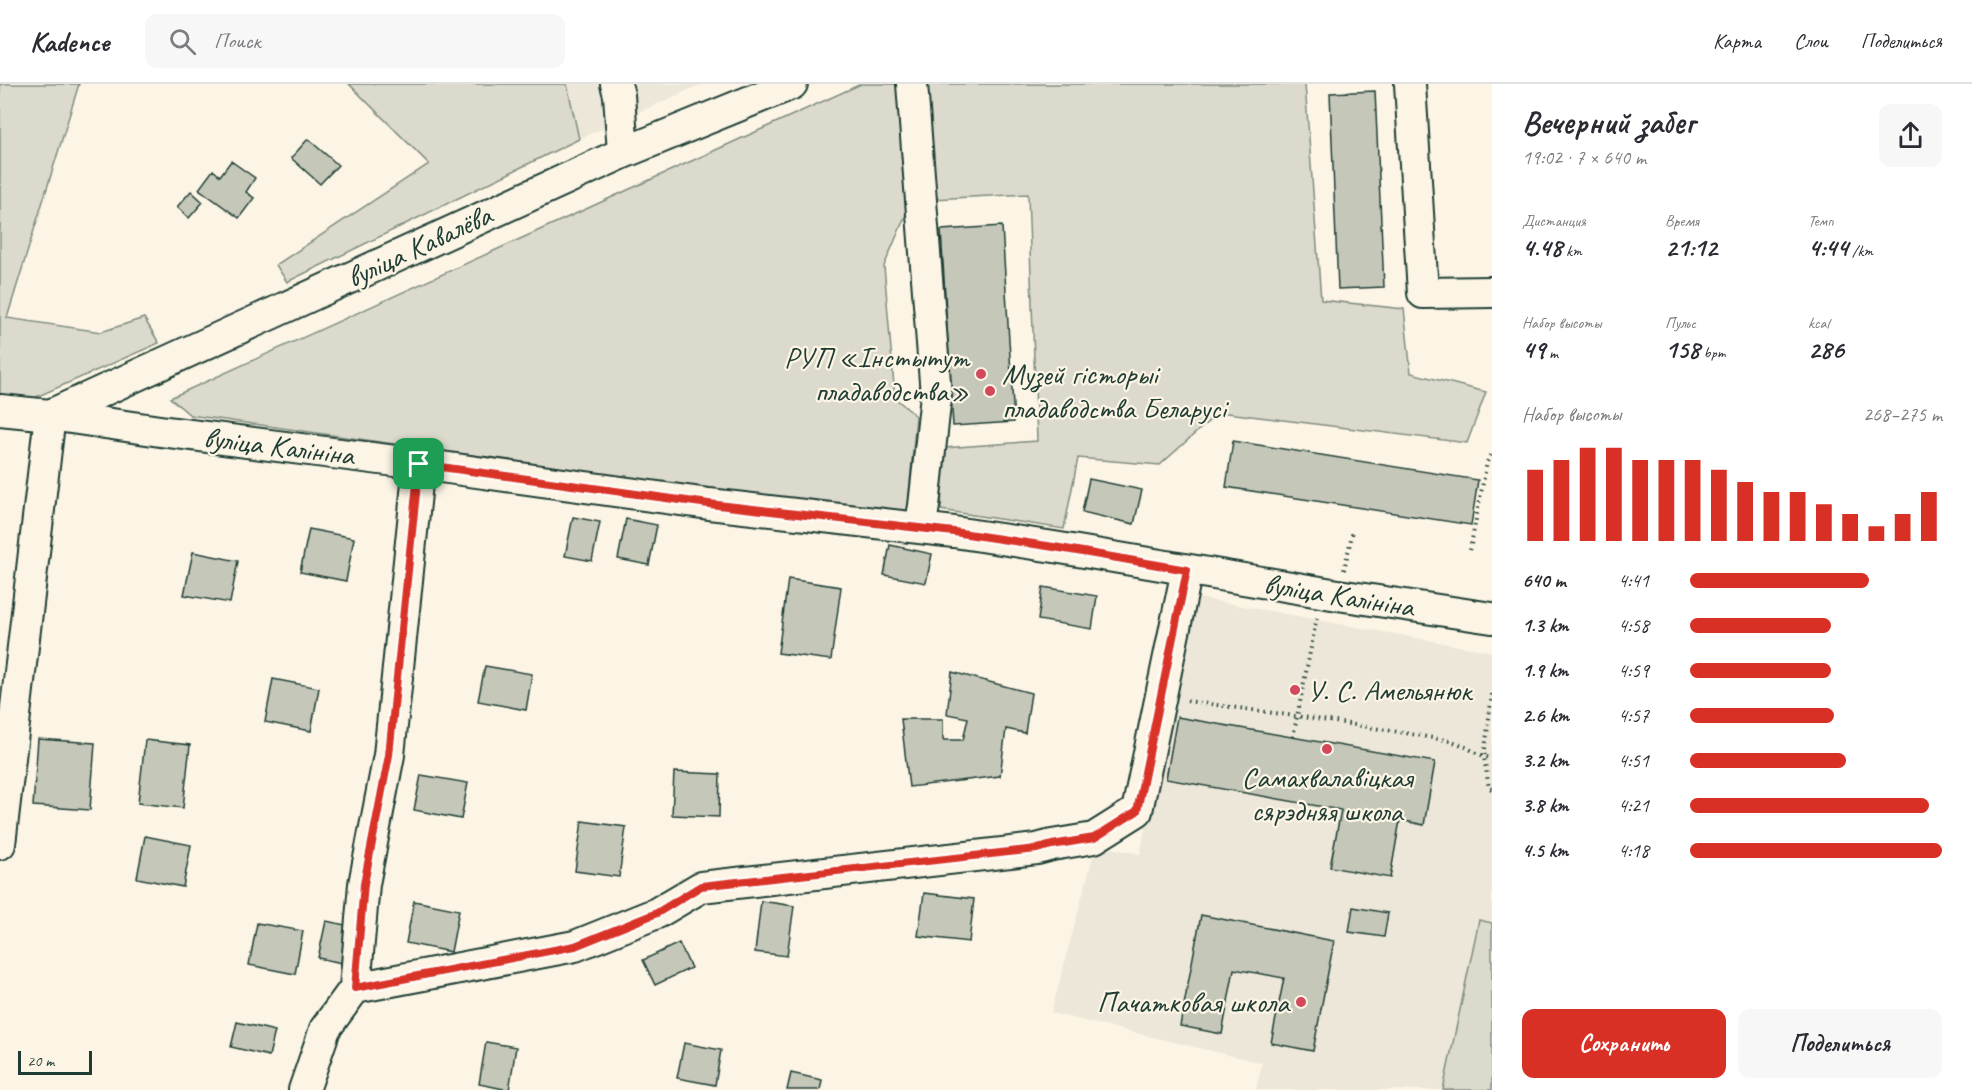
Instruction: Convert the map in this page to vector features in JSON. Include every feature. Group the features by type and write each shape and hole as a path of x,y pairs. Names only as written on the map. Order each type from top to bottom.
{"street":[{"path":"616,84 619,95 623,153"},
{"name":"вуліца Кавалёва","path":"50,415 623,153 792,84"},
{"path":"912,84 936,395 920,528"},
{"path":"1410,84 1423,293 1492,292"},
{"name":"вуліца Калініна","path":"0,410 709,504 920,528 1054,547 1327,594 1492,618"},
{"path":"0,844 50,415"},
{"path":"304,1090 325,1029 355,988 364,884 389,755 419,464"},
{"path":"355,988 575,946 657,913 701,886 1037,849 1094,838 1137,811 1187,570"}],"path":[{"path":"1470,550 1487,462 1492,452"},
{"path":"1293,737 1317,614"},
{"path":"1492,694 1484,757 1489,788 1492,789"},
{"path":"1178,699 1454,742 1484,757 1492,758"}],"shaded area":[{"path":"0,84 79,84 7,318 101,332 144,318 159,343 9,409 0,406"},
{"path":"349,84 567,84 579,139 287,282 276,265 429,164"},
{"path":"567,84 702,84 579,139"},
{"path":"861,84 1305,84 1321,300 1404,309 1411,373 1486,392 1467,443 1219,412 1160,465 1078,458 1064,529 941,510 944,448 1037,441 1028,194 912,200 884,266 895,398 916,416 907,517 190,415 170,398"},
{"name":"Самахвалавіцкая сярэдняя школа","path":"1194,597 1492,652 1492,1090 1256,1090 1262,1063 1051,1013 1096,845 1140,854"},
{"path":"1479,920 1492,923 1492,1090 1443,1090"}],"building":[{"path":"1375,91 1384,287 1338,289 1330,93"},
{"path":"308,139 338,165 320,184 291,158"},
{"path":"231,161 255,178 246,192 254,198 239,218 199,189 213,170 220,176"},
{"path":"191,191 203,202 189,218 177,207"},
{"name":"РУП «Інстытут пладаводства»","path":"1002,226 1014,422 953,426 941,230"},
{"path":"1233,441 1478,480 1471,525 1226,487"},
{"path":"1089,479 1142,490 1134,524 1082,512"},
{"path":"573,517 600,522 592,561 565,556"},
{"path":"626,519 657,525 649,565 618,559"},
{"path":"309,529 354,538 346,581 300,572"},
{"path":"890,545 932,554 926,583 884,575"},
{"path":"193,552 238,561 230,603 184,595"},
{"path":"788,579 841,587 831,660 778,653"},
{"path":"1043,587 1097,596 1092,629 1038,620"},
{"path":"485,666 532,674 526,710 478,701"},
{"path":"952,672 1031,693 1025,733 1006,729 1000,776 909,787 901,719 943,719 943,740 963,740 968,718 947,714"},
{"path":"273,679 319,688 311,731 265,722"},
{"path":"1177,717 1435,762 1424,825 1400,820 1390,878 1330,867 1341,810 1166,779"},
{"path":"38,739 95,743 90,810 33,806"},
{"path":"145,740 190,745 183,808 138,803"},
{"path":"674,772 720,774 719,817 672,815"},
{"path":"421,775 468,783 461,819 414,810"},
{"path":"582,821 626,827 619,877 575,871"},
{"path":"145,836 191,845 183,887 137,878"},
{"path":"924,893 974,899 969,942 918,936"},
{"path":"414,901 459,910 451,952 406,943"},
{"path":"761,901 794,906 787,956 755,952"},
{"path":"1353,907 1388,913 1384,937 1349,932"},
{"name":"Пачатковая школа","path":"1201,915 1334,941 1313,1051 1271,1043 1284,978 1234,969 1222,1034 1180,1026"},
{"path":"326,921 355,927 347,964 318,958"},
{"path":"257,923 303,931 295,974 249,965"},
{"path":"679,943 691,968 655,985 643,960"},
{"path":"237,1022 275,1031 269,1056 231,1047"},
{"path":"486,1042 516,1047 509,1090 479,1084"},
{"path":"684,1043 721,1050 715,1085 677,1078"},
{"path":"791,1073 822,1080 820,1090 787,1090"}],"place":[{"name":"РУП «Інстытут пладаводства»","path":"981,374"},
{"name":"Музей гісторыі пладаводства Беларусі","path":"990,391"},
{"name":"У. С. Амельянюк","path":"1295,690"},
{"name":"Самахвалавіцкая сярэдняя школа","path":"1327,749"},
{"name":"Пачатковая школа","path":"1301,1002"}],"route":[{"path":"419,464 709,504 954,532 1187,570 1137,811 1094,838 1037,849 701,886 657,913 575,946 355,988 364,884 389,755 419,464"}]}
